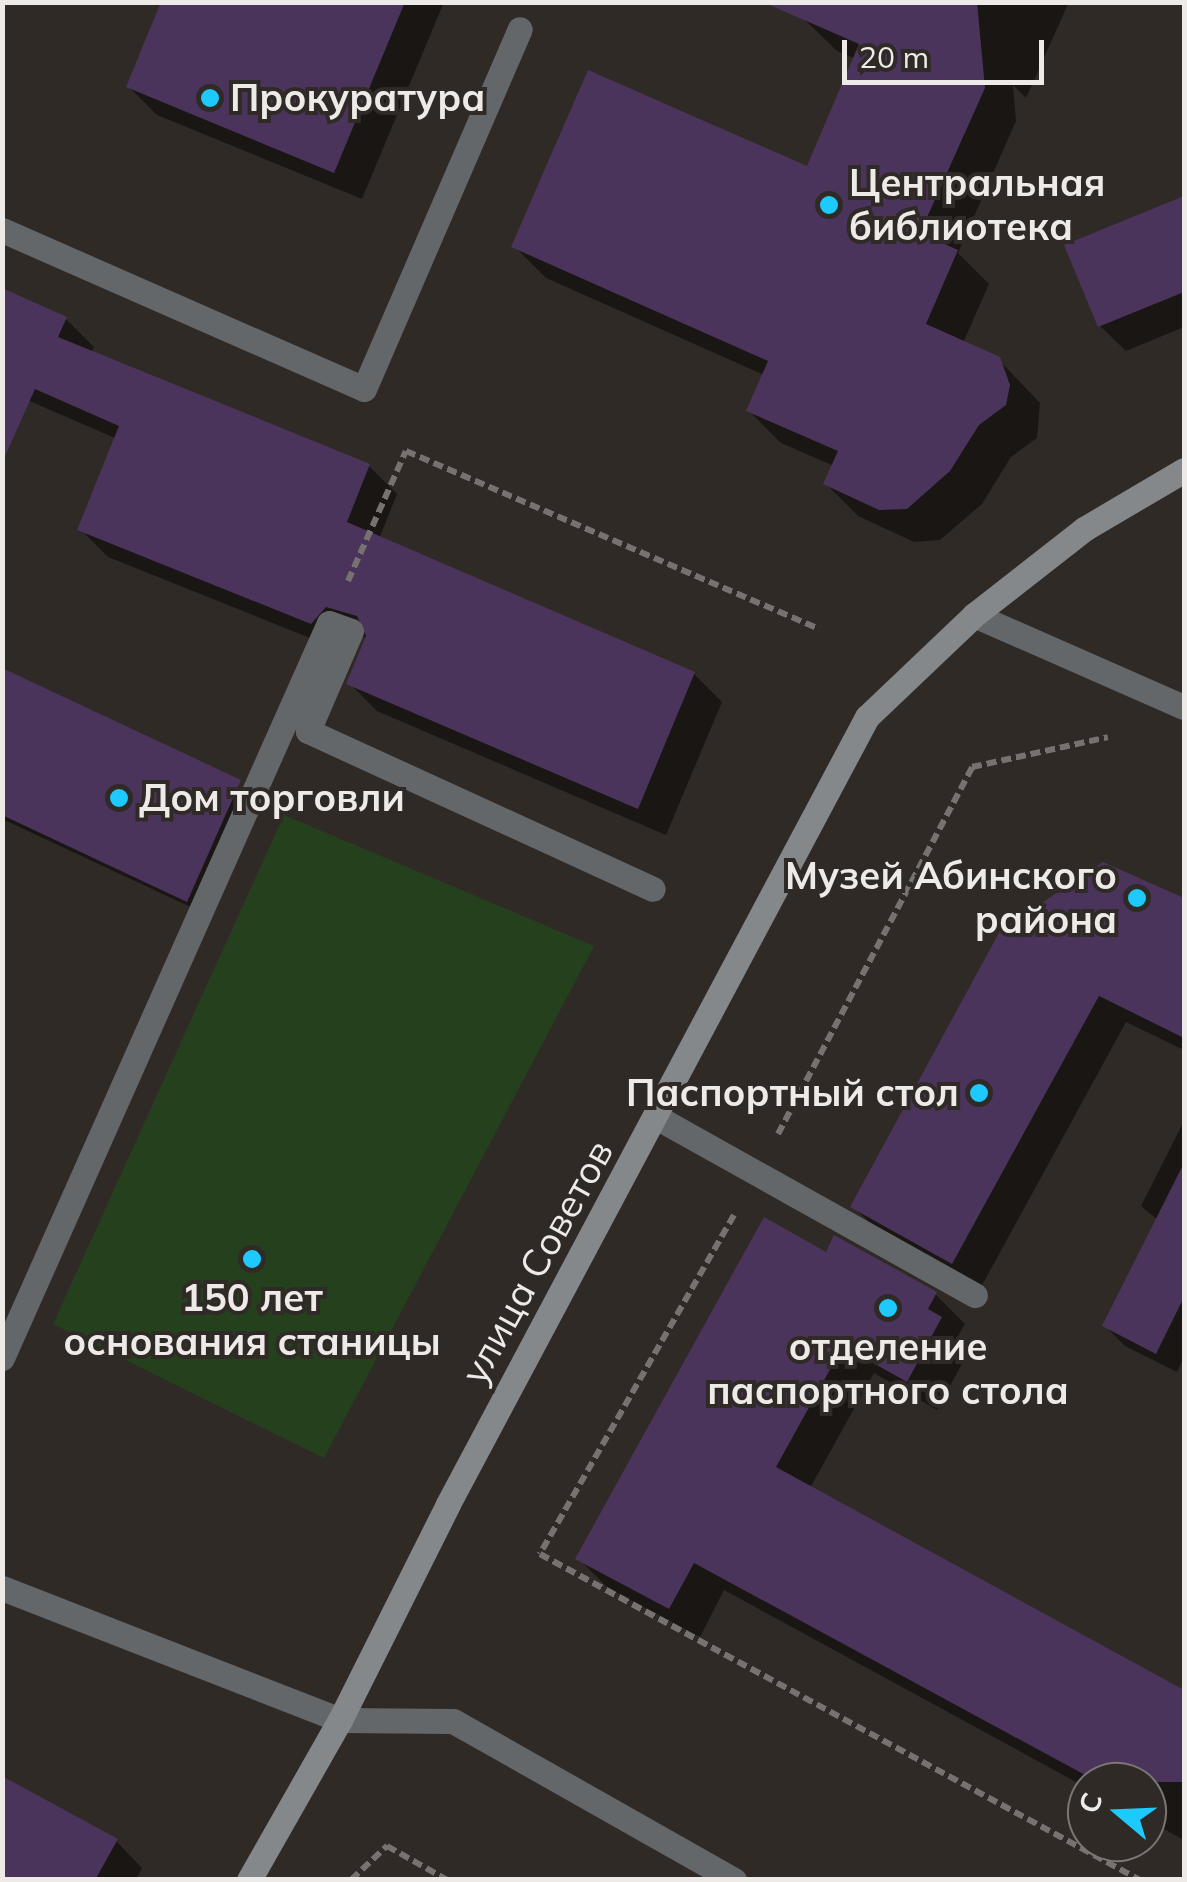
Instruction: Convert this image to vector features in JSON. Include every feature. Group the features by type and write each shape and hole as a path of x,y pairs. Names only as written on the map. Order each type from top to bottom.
{"main road":[{"name":"улица Советов","path":"248,1880 340,1720 448,1504 658,1118 867,717 974,615 1084,528 1184,470"}],"street":[{"path":"2,230 364,390 520,29"},
{"path":"974,615 1184,707"},
{"path":"2,1358 329,623 351,632 308,732 653,889"},
{"path":"658,1118 975,1294"},
{"path":"2,1588 340,1720 453,1721 728,1876"}],"path":[{"path":"329,623 406,451 819,629"},
{"path":"1108,737 972,767 758,1174 540,1554 1140,1880"},
{"path":"351,1880 387,1846 447,1880"}],"green space":[{"path":"284,815 594,946 324,1458 53,1324"}],"building":[{"path":"161,2 405,2 334,173 126,87"},
{"path":"763,2 977,2 985,88 920,233 958,250 926,324 1000,357 1010,385 1006,405 979,425 950,471 907,509 879,510 823,484 838,451 746,411 768,361 511,247 588,70 807,166 859,44"},
{"path":"1184,196 1184,292 1098,327 1064,245"},
{"path":"2,288 67,317 58,337 370,464 347,522 695,672 638,809 346,684 366,636 357,616 326,607 311,624 77,530 119,426 35,389 2,463"},
{"name":"Дом торговли","path":"2,668 241,780 187,902 2,815"},
{"name":"Паспортный стол","path":"1103,862 1184,898 1184,1038 1099,996 952,1264 850,1207 1000,931"},
{"path":"1184,1163 1184,1297 1156,1354 1102,1326"},
{"path":"764,1217 826,1252 834,1235 937,1292 928,1309 942,1317 907,1382 843,1346 776,1467 1184,1690 1184,1782 1167,1782 1167,1762 1067,1762 1067,1765 694,1563 669,1609 575,1559"},
{"path":"2,1776 118,1839 95,1880 2,1880"}],"place":[{"name":"Прокуратура","path":"210,98"},
{"name":"Центральная библиотека","path":"829,205"},
{"name":"Дом торговли","path":"119,798"},
{"name":"Музей Абинского района","path":"1137,898"},
{"name":"Паспортный стол","path":"979,1093"},
{"name":"150 лет основания станицы","path":"252,1259"},
{"name":"отделение паспортного стола","path":"888,1308"}]}
